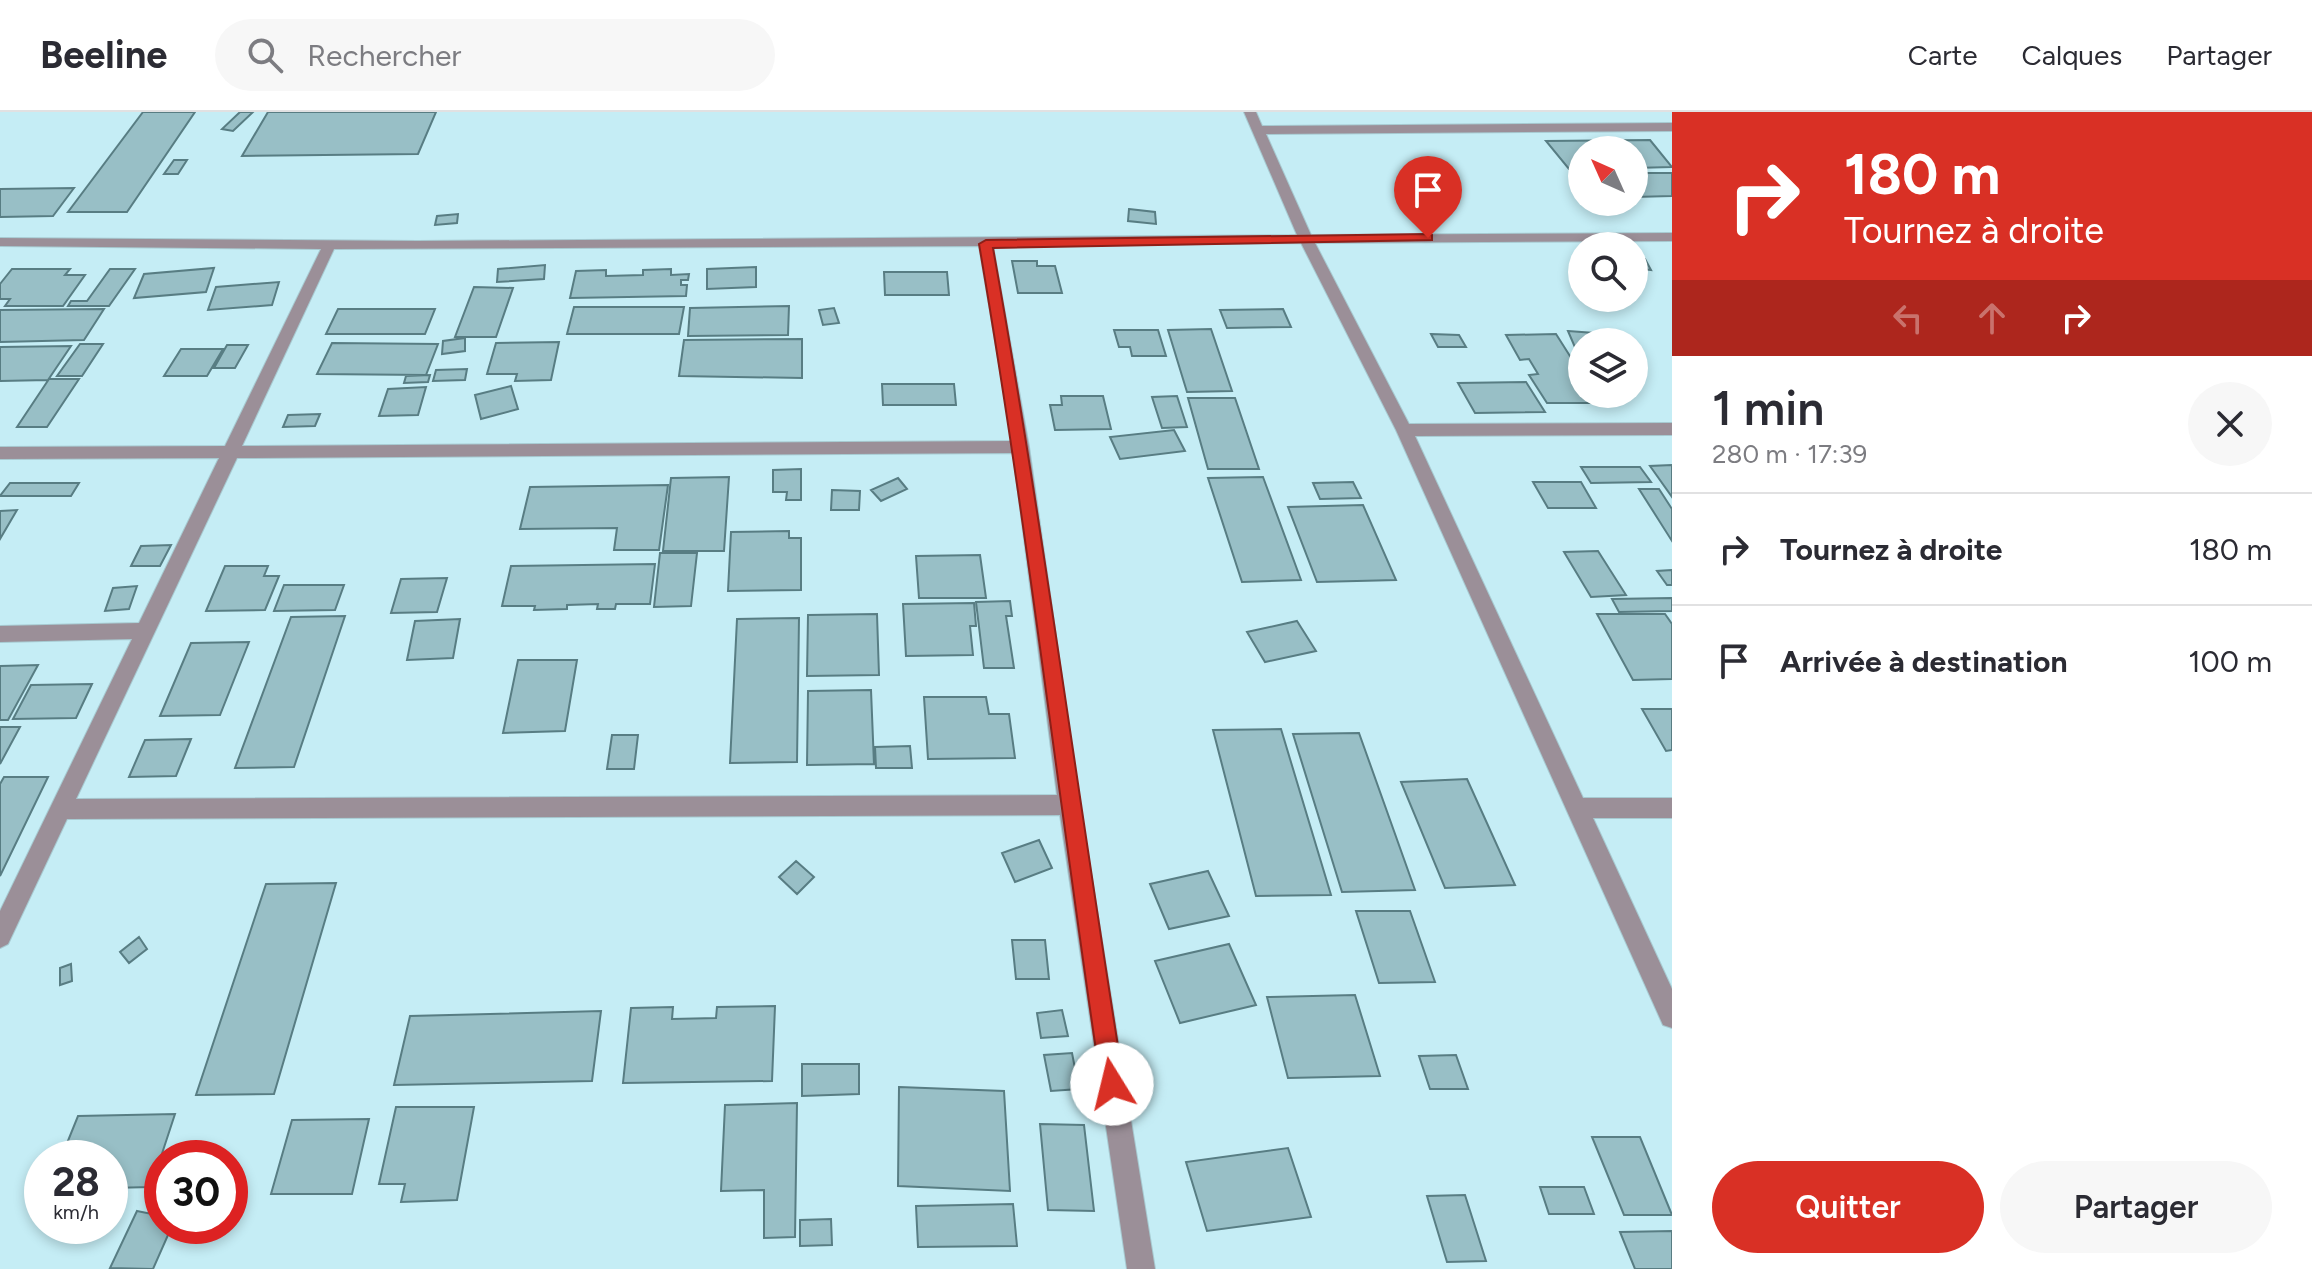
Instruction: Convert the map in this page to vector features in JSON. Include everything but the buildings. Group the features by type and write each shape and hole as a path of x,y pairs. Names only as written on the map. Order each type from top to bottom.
{"street":[{"path":"1250,112 1305,238 1404,430 1672,1016"},
{"path":"1259,130 1672,127"},
{"path":"0,242 328,248 1672,237"},
{"path":"986,244 1021,447 1069,805 1141,1269"},
{"path":"0,936 144,631 233,453 328,248"},
{"path":"1404,430 1672,429"},
{"path":"0,453 1021,447"},
{"path":"0,634 144,631"},
{"path":"60,809 1069,805"},
{"path":"1576,808 1672,808"}],"route":[{"path":"1112,1084 1069,805 1021,447 986,244 1428,238"}]}
